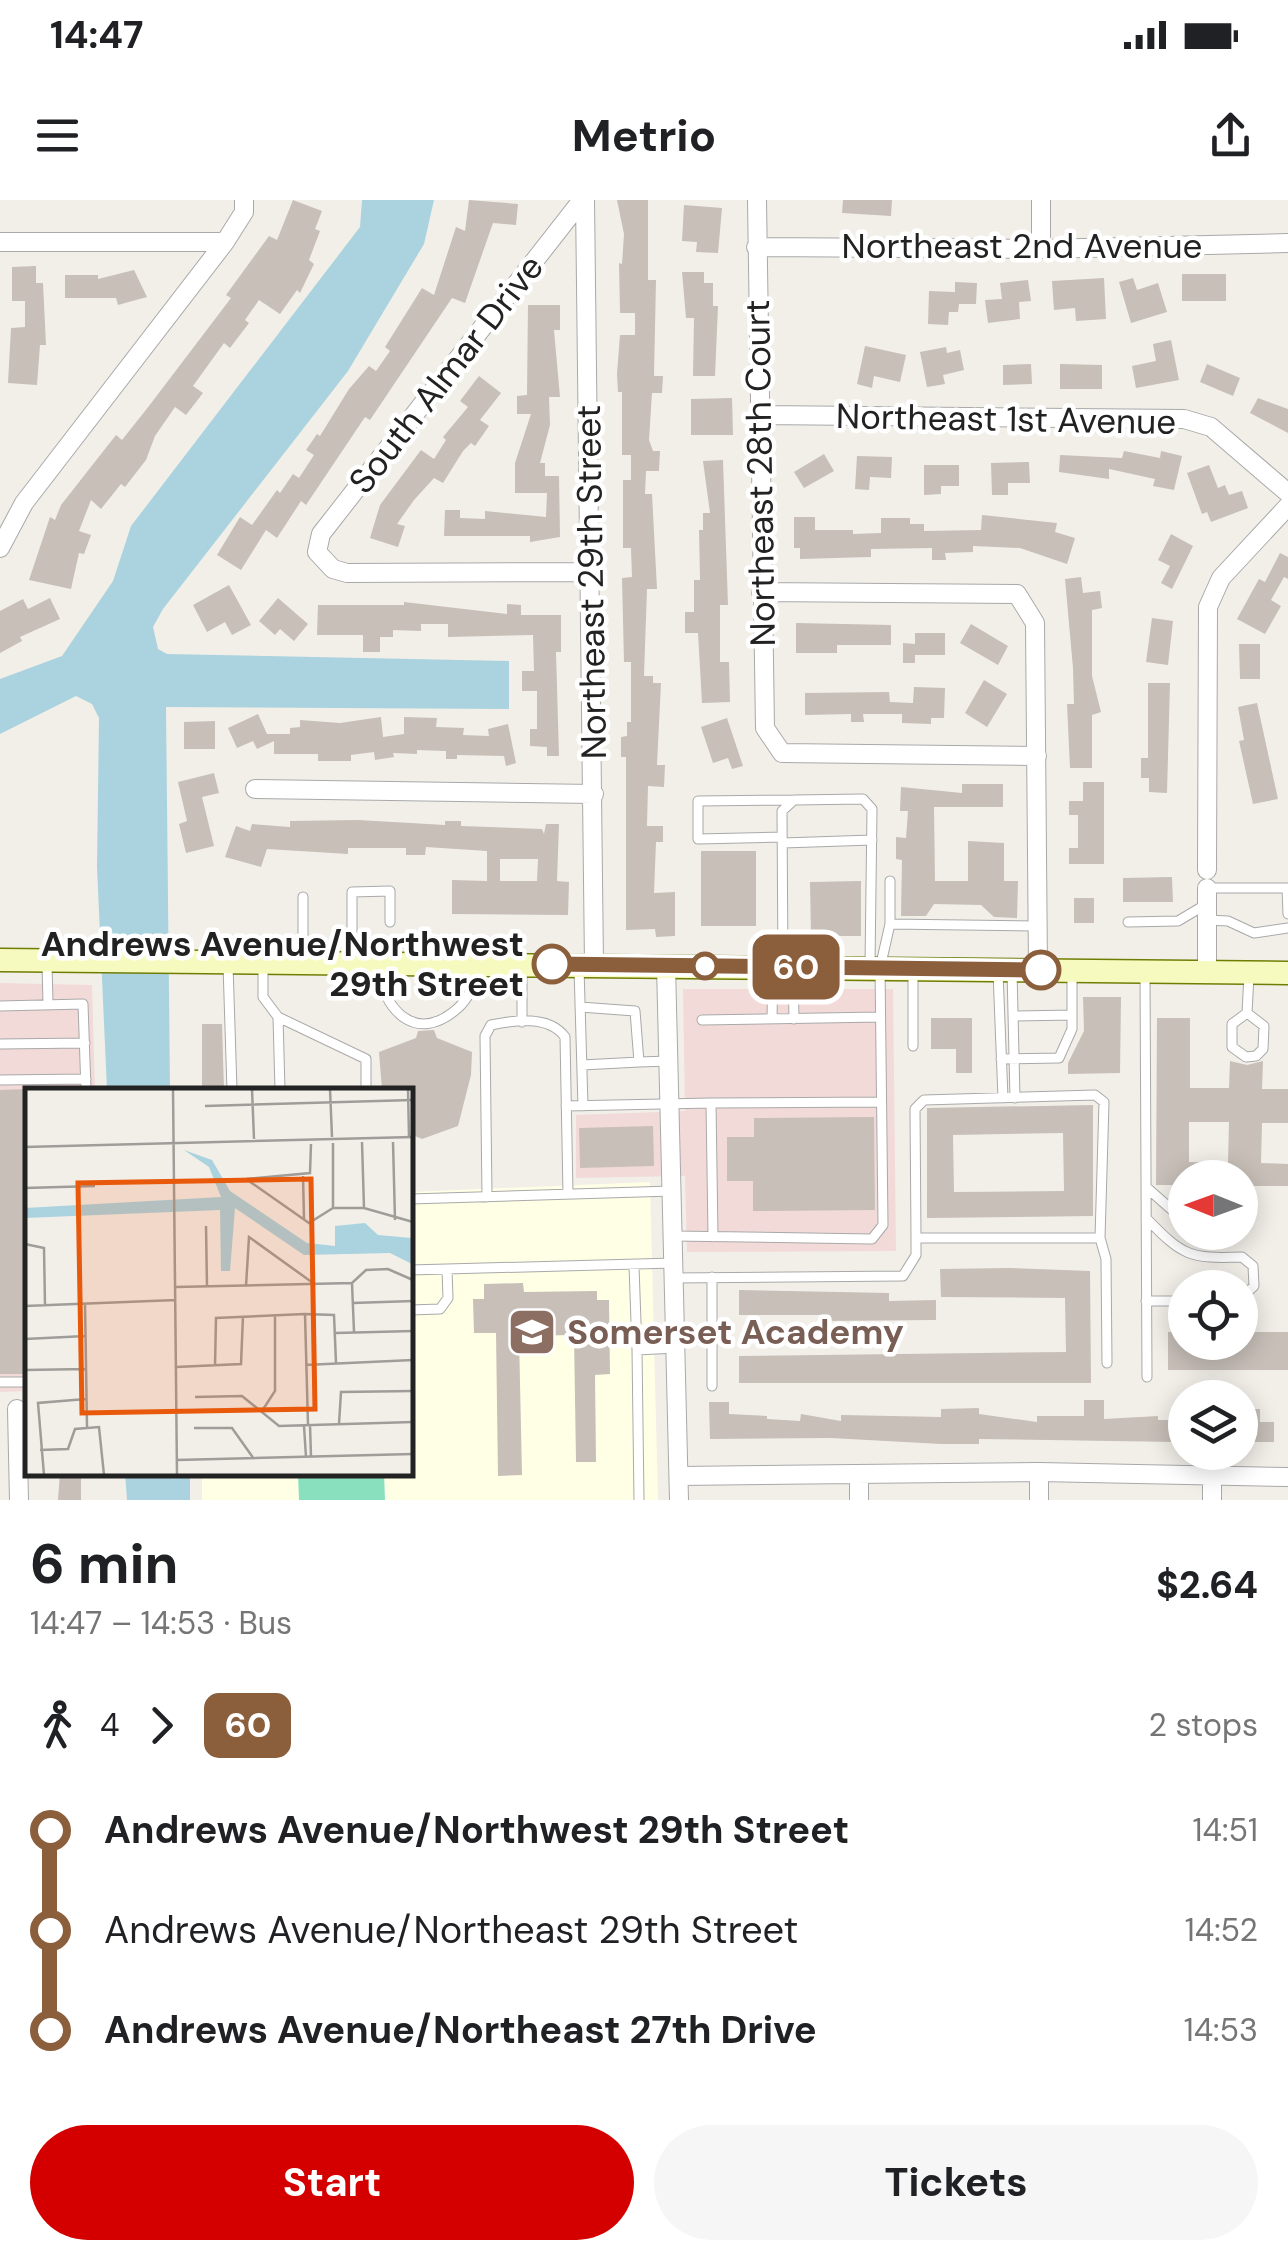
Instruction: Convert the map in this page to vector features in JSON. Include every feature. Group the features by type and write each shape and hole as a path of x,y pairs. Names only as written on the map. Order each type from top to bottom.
{"main road":[{"path":"0,960 1288,973"}],"street":[{"path":"0,548 24,503 225,242 244,212 244,200"},
{"name":"South Almar Drive","path":"584,200 321,534 317,552 333,569 347,573 591,572"},
{"name":"Northeast 29th Street","path":"584,200 594,794 586,964"},
{"name":"Northeast 28th Court","path":"757,200 761,592 765,728 772,744 782,753 1036,756"},
{"path":"1041,200 1041,249"},
{"path":"0,242 225,242"},
{"name":"Northeast 2nd Avenue","path":"756,247 1041,249 1288,243"},
{"name":"Northeast 1st Avenue","path":"759,416 1184,419 1211,426 1288,493"},
{"path":"1207,972 1208,608 1221,578 1288,506"},
{"path":"761,592 1017,594 1034,623 1038,970"},
{"path":"256,789 594,794"},
{"path":"666,965 680,1500"},
{"path":"17,1409 19,1500"},
{"path":"679,1476 1039,1472 1288,1477"},
{"path":"1039,1472 1039,1500"},
{"path":"858,1474 859,1500"},
{"path":"1212,1478 1212,1500"}],"lane":[{"path":"673,1236 872,1239 883,1225 872,809 863,799 698,801 698,839 872,840"},
{"path":"794,800 782,811 783,967 794,1018"},
{"path":"875,968 890,924 890,881"},
{"path":"1128,922 1178,921 1207,895 1287,888 1288,914"},
{"path":"352,963 352,892 390,891 390,922"},
{"path":"1207,895 1228,921 1254,933 1288,928"},
{"path":"303,896 303,962"},
{"path":"890,924 1036,926"},
{"path":"47,960 48,1004"},
{"path":"228,962 232,1088"},
{"path":"264,962 263,997 278,1017 366,1060 366,1088"},
{"path":"377,963 381,994 390,1008 404,1018 419,1021 447,1016 460,1006 483,964"},
{"path":"522,964 522,1022"},
{"path":"583,1106 580,1008 586,964"},
{"path":"772,1019 783,967"},
{"path":"913,968 913,1046"},
{"path":"1005,970 1013,1016 1015,1098"},
{"path":"1003,1098 1005,970"},
{"path":"1002,1059 1059,1058 1072,1029 1072,970"},
{"path":"1145,971 1146,1377"},
{"path":"1247,1013 1249,973"},
{"path":"0,1006 83,1004 86,1085 0,1080"},
{"path":"580,1008 635,1010 638,1062"},
{"path":"1247,1013 1264,1026 1264,1039 1256,1056 1246,1057 1237,1054 1232,1024 1247,1013"},
{"path":"1013,1016 1072,1015"},
{"path":"278,1017 280,1088"},
{"path":"702,1020 880,1017"},
{"path":"487,1197 485,1036 490,1025 522,1022 544,1022 558,1027 565,1037 568,1194"},
{"path":"0,1044 84,1042"},
{"path":"582,1065 668,1061"},
{"path":"412,1270 634,1266 712,1278 903,1276 916,1255 915,1109 924,1100 1095,1095 1104,1102 1100,1238 1106,1259 1107,1363"},
{"path":"566,1106 881,1102"},
{"path":"710,1103 713,1237"},
{"path":"1146,1187 1168,1207"},
{"path":"412,1199 672,1191"},
{"path":"1146,1218 1179,1252 1197,1258 1242,1257 1254,1270"},
{"path":"916,1238 1100,1238"},
{"path":"634,1266 638,1500"},
{"path":"412,1310 440,1310 448,1298 447,1270"},
{"path":"712,1278 712,1386"},
{"path":"1146,1301 1168,1302"},
{"path":"637,1350 676,1348"}],"shaded area":[{"path":"0,983 92,985 95,1088 25,1088 25,1391 0,1392"},
{"path":"683,989 893,989 896,1251 687,1252 685,1176 576,1178 576,1115 685,1111"},
{"name":"Somerset Academy","path":"650,1182 658,1500 202,1500 202,1475 412,1475 412,1192"}],"green space":[{"path":"298,1475 384,1475 385,1500 299,1500"}],"water":[{"path":"362,200 434,200 424,244 348,371 163,609 153,627 158,649 167,654 509,661 509,709 166,707 170,1088 107,1088 97,867 99,718 92,704 76,696 0,734 0,679 62,656 113,581 131,526 360,227"},
{"path":"125,1475 190,1475 190,1500 127,1500"}],"building":[{"path":"293,200 322,211 315,229 320,231 309,260 314,264 300,293 297,290 280,314 259,300 245,320 249,323 230,348 224,343 193,386 203,393 186,415 175,407 155,436 146,460 101,509 91,500 79,531 91,535 84,554 79,553 71,589 29,580 50,517 55,520 61,505 116,435 122,440 149,406 231,298 226,295 269,236 277,240"},
{"path":"469,200 518,204 516,225 493,223 465,303 452,298 370,420 365,417 306,505 301,501 277,538 266,530 241,570 217,555 240,517 252,525 293,474 299,478 314,455 306,450 369,366 376,371 390,351 385,347 422,288 434,295 456,227 465,231"},
{"path":"617,200 648,200 648,280 656,280 654,376 663,376 662,393 652,393 649,440 653,451 660,451 659,471 646,471 645,494 652,494 657,589 647,589 644,676 653,676 653,683 661,683 657,765 665,765 664,787 648,786 647,826 663,826 663,842 656,842 654,893 675,892 675,936 656,937 655,929 626,930 626,757 621,757 621,737 627,736 627,722 631,722 631,662 624,662 622,578 632,577 631,548 623,548 623,480 631,480 631,455 622,455 622,392 618,392 617,374 620,335 635,335 635,313 620,313 619,263 622,264 624,234"},
{"path":"843,200 892,200 891,216 842,213"},
{"path":"684,205 722,208 718,253 696,252 697,242 682,241"},
{"path":"36,266 36,283 43,283 46,345 40,345 37,385 8,383 11,328 25,327 25,301 12,301 12,267"},
{"path":"134,270 147,297 118,305 116,298 65,298 65,275 98,275 98,279"},
{"path":"682,272 704,272 704,283 713,283 713,306 718,306 715,376 693,376 694,318 686,318"},
{"path":"1182,274 1226,274 1226,301 1182,301"},
{"path":"1104,278 1106,319 1076,321 1075,308 1054,310 1052,281"},
{"path":"1133,278 1137,290 1158,283 1167,312 1131,323 1119,282"},
{"path":"1028,280 1031,301 1019,302 1020,319 988,323 985,300 1002,299 1000,283"},
{"path":"955,282 977,283 976,304 959,304 958,312 949,312 948,325 928,324 929,291 955,292"},
{"path":"528,305 560,305 560,330 554,330 560,397 549,397 550,425 540,463 545,463 545,476 559,476 560,537 530,542 530,536 444,536 445,510 460,510 460,518 485,519 485,511 546,517 547,493 515,493 515,463 531,414 517,414 517,396 527,395"},
{"path":"1171,340 1179,380 1136,388 1132,366 1156,361 1153,344"},
{"path":"865,346 906,355 900,382 874,376 872,388 857,384"},
{"path":"946,347 947,353 960,350 964,370 943,375 945,384 927,387 920,352"},
{"path":"1031,364 1032,384 1003,385 1003,365"},
{"path":"1060,364 1102,365 1102,389 1060,389"},
{"path":"1207,364 1240,378 1233,396 1200,382"},
{"path":"479,376 501,393 480,420 489,426 475,446 471,443 463,451 443,483 434,478 414,500 397,524 405,526 398,547 370,538 380,505 421,450 434,459 446,440 443,437 468,407 460,401"},
{"path":"732,398 733,435 691,435 691,399"},
{"path":"1258,398 1288,409 1288,433 1250,413"},
{"path":"1124,451 1160,458 1161,451 1182,456 1174,490 1153,486 1155,479 1109,469 1109,479 1059,472 1060,455 1122,458"},
{"path":"824,454 834,471 804,488 794,472"},
{"path":"857,456 892,457 891,478 870,477 869,490 855,489"},
{"path":"723,460 728,605 720,605 720,662 729,662 730,702 702,703 698,633 685,633 685,612 694,612 694,580 700,580 699,530 703,530 703,513 710,513 703,461"},
{"path":"1029,462 1030,483 1008,483 1008,495 992,495 991,463"},
{"path":"924,465 959,465 959,486 941,486 941,494 924,495"},
{"path":"1209,465 1218,488 1225,485 1229,495 1242,491 1248,508 1211,522 1207,512 1202,514 1187,473"},
{"path":"982,515 1057,523 1055,532 1075,538 1067,564 1020,548 973,546 973,552 945,553 946,560 932,560 932,548 871,549 871,557 800,559 800,548 794,548 794,517 815,517 815,530 853,530 853,534 881,533 881,518 910,518 910,524 924,524 924,531 981,530"},
{"path":"1171,534 1193,546 1172,589 1161,583 1170,566 1158,560"},
{"path":"1280,553 1288,557 1288,579 1284,577 1271,600 1281,606 1265,634 1237,619 1259,579 1265,582"},
{"path":"1081,577 1083,593 1100,591 1102,608 1092,610 1092,676 1101,712 1092,715 1092,768 1070,768 1067,704 1074,704 1065,579"},
{"path":"229,585 251,625 232,635 225,622 207,632 193,605"},
{"path":"50,598 60,619 20,637 22,641 0,653 0,611 23,599 28,609"},
{"path":"278,598 308,624 294,641 280,629 275,635 259,621"},
{"path":"404,602 507,614 507,604 521,605 521,615 561,615 561,652 556,652 559,756 547,756 547,747 530,746 530,729 537,729 537,691 522,691 522,671 534,671 533,635 448,637 448,624 421,624 421,631 393,630 393,637 380,637 380,652 363,652 363,635 317,635 318,605"},
{"path":"1152,618 1173,621 1168,665 1146,662"},
{"path":"796,623 891,625 891,645 837,645 837,653 796,653"},
{"path":"971,624 1008,646 998,665 960,643"},
{"path":"915,633 945,633 945,655 915,655 915,663 903,663 903,643 915,644"},
{"path":"1239,644 1260,644 1260,679 1240,679"},
{"path":"984,680 1007,694 987,727 965,713"},
{"path":"1148,683 1170,683 1167,793 1149,792 1149,778 1141,778 1141,758 1148,758"},
{"path":"914,687 945,688 944,718 931,718 931,724 902,723 902,714 863,714 864,722 851,722 851,714 805,715 805,693 889,692 890,702 913,703"},
{"path":"1257,703 1278,799 1253,804 1239,741 1244,740 1238,707"},
{"path":"258,714 267,734 290,734 290,728 300,727 300,720 340,723 381,717 383,737 404,734 404,717 437,718 436,727 464,728 463,735 489,736 488,729 508,724 516,763 506,766 504,756 457,755 457,759 446,759 446,751 417,750 417,754 393,753 394,757 375,760 374,752 351,755 351,761 318,761 318,754 274,754 274,741 257,749 253,741 237,748 228,728"},
{"path":"727,718 743,766 732,769 728,758 713,763 701,727"},
{"path":"215,721 215,749 184,749 184,722"},
{"path":"214,773 219,793 202,797 214,846 186,853 179,824 187,821 178,782"},
{"path":"1083,782 1104,782 1104,864 1069,864 1069,848 1078,848 1078,815 1069,815 1069,801 1083,801"},
{"path":"962,784 1003,784 1003,807 934,807 935,881 968,881 968,841 1004,843 1004,881 1018,881 1017,918 994,917 981,905 934,904 926,916 901,916 902,860 896,859 896,837 906,838 908,811 900,811 901,787 962,793"},
{"path":"290,821 445,825 445,821 461,821 461,826 542,829 544,834 546,824 559,824 557,881 569,882 568,915 452,914 452,880 487,881 487,851 426,847 425,855 406,855 406,848 348,848 348,854 267,849 261,867 225,857 236,826 250,831 252,824 290,827","holes":["500,859 538,859 537,881 500,881"]},
{"path":"701,851 756,851 756,926 701,926"},
{"path":"1172,877 1173,902 1123,902 1123,878"},
{"path":"861,881 861,936 811,936 810,882"},
{"path":"1074,898 1094,898 1094,923 1074,923"},
{"path":"1083,997 1121,997 1120,1073 1068,1074 1068,1063 1084,1031"},
{"path":"931,1018 972,1018 972,1073 956,1073 956,1049 931,1049"},
{"path":"1157,1018 1190,1018 1190,1088 1229,1088 1230,1061 1247,1065 1263,1061 1262,1089 1288,1089 1288,1123 1262,1123 1261,1163 1288,1164 1288,1186 1258,1186 1258,1160 1228,1160 1229,1122 1189,1122 1189,1160 1168,1160 1168,1185 1156,1185"},
{"path":"202,1024 222,1024 224,1088 202,1088"},
{"path":"434,1030 437,1038 472,1052 471,1075 458,1126 422,1139 412,1135 412,1088 382,1088 379,1052 416,1038 418,1031"},
{"path":"25,1089 25,1374 0,1374 0,1090"},
{"path":"1093,1105 1093,1216 927,1218 927,1108","holes":["1063,1133 1064,1191 954,1192 953,1135"]},
{"path":"874,1117 875,1210 753,1211 753,1181 727,1181 727,1137 754,1137 754,1118"},
{"path":"653,1126 654,1166 580,1168 579,1128"},
{"path":"940,1269 1090,1271 1091,1383 739,1383 739,1356 1066,1352 1065,1298 941,1297"},
{"path":"523,1283 524,1292 597,1291 597,1300 609,1300 610,1374 595,1375 596,1462 576,1462 574,1335 519,1336 522,1475 498,1476 496,1333 474,1333 473,1299 484,1299 484,1284"},
{"path":"739,1290 889,1293 889,1301 936,1300 936,1320 821,1321 821,1315 739,1315"},
{"path":"1258,1332 1288,1332 1288,1370 1168,1370 1168,1360 1258,1360"},
{"path":"1084,1400 1104,1400 1104,1419 1158,1416 1158,1420 1168,1420 1168,1442 979,1439 979,1444 941,1444 831,1438 710,1439 709,1402 729,1402 729,1414 800,1421 801,1414 841,1421 841,1415 941,1417 941,1409 979,1408 979,1414 1037,1422 1037,1416 1084,1416"},
{"path":"1258,1409 1260,1422 1274,1422 1274,1442 1258,1442"},
{"path":"60,1475 81,1475 81,1500 58,1500"}],"bus line":[{"name":"60","path":"552,964 1041,970"}],"place":[{"name":"Andrews Avenue/Northwest 29th Street","path":"552,964"},
{"name":"Somerset Academy","path":"532,1332"}]}
